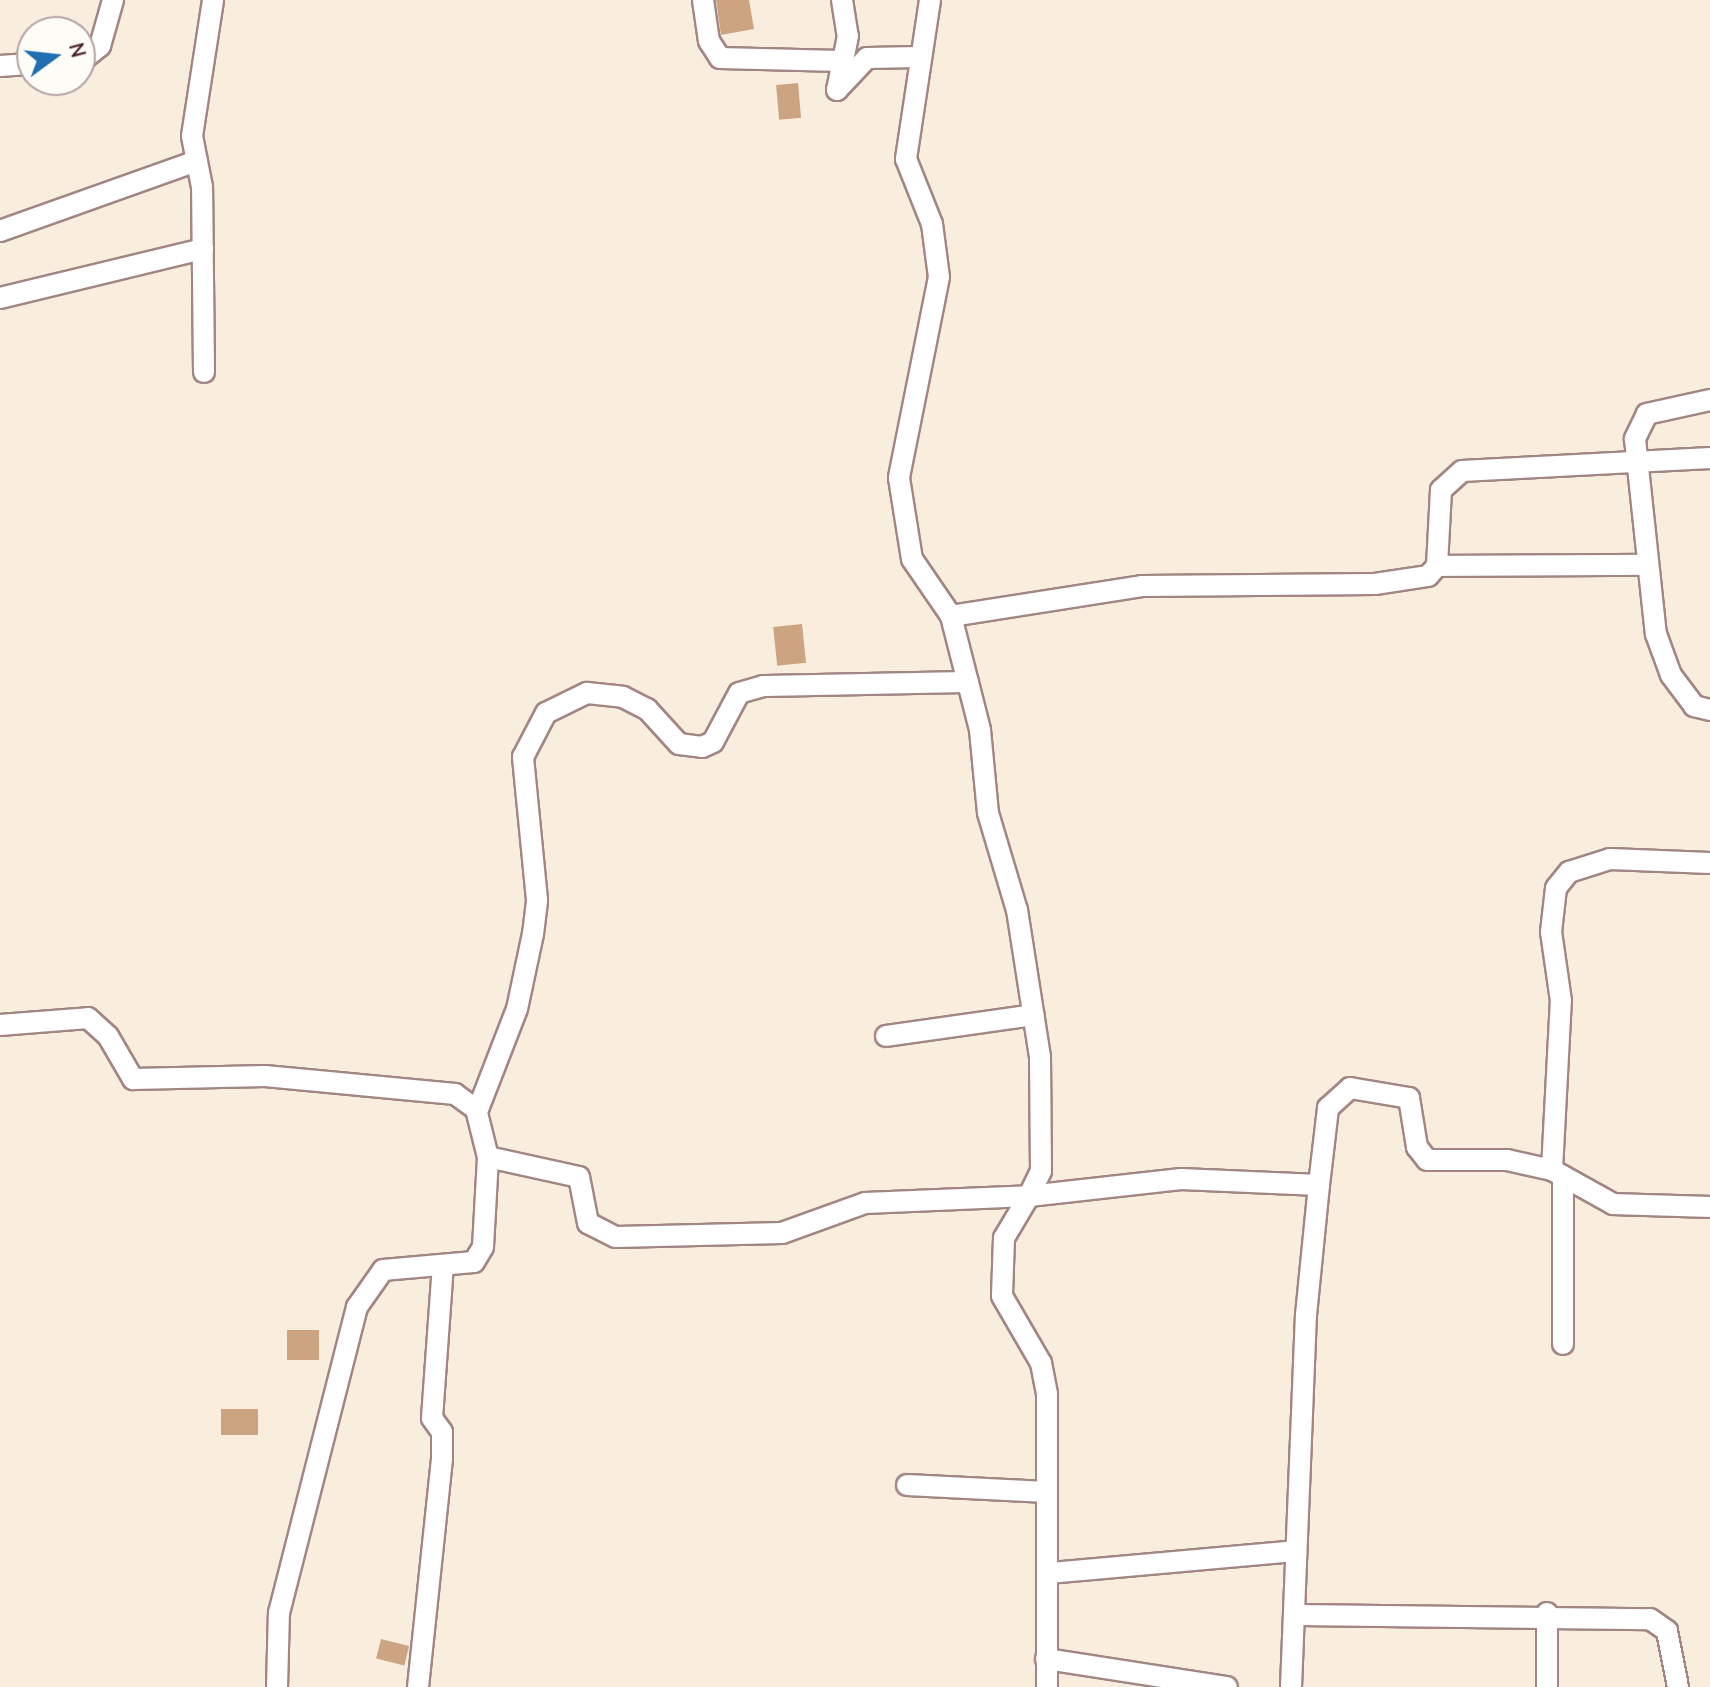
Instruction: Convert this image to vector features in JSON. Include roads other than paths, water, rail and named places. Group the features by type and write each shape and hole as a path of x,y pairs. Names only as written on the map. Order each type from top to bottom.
{"street":[{"path":"96,49 100,46 113,0"},
{"path":"204,372 203,249 196,89 213,0"},
{"path":"703,0 709,41 720,58 841,61"},
{"path":"842,0 848,36 841,61 839,91 867,58 919,57"},
{"path":"930,0 906,159 932,224 939,277 899,478 912,559 951,616 968,682 1034,1015 1041,1171 1004,1238 1002,1296 1045,1376 1050,1573 1047,1687"},
{"path":"0,231 197,161"},
{"path":"0,298 203,249"},
{"path":"1710,400 1647,414 1635,439 1656,634 1671,675 1694,706 1710,710"},
{"path":"951,616 1206,581 1375,584 1428,576 1437,566 1441,490 1462,471 1710,458"},
{"path":"1437,566 1648,565"},
{"path":"277,1687 279,1613 357,1307 383,1270 474,1262 483,1247 488,1157 477,1112 517,1009 533,934 537,900 523,757 546,713 572,696 623,697 647,709 679,744 702,747 713,742 739,693 763,686 968,682"},
{"path":"1563,1344 1557,1173 1561,1001 1551,932 1556,888 1569,872 1610,859 1710,863"},
{"path":"886,1036 1034,1015"},
{"path":"0,1025 88,1018 133,1079 281,1077 455,1094 477,1112"},
{"path":"1291,1687 1298,1615 1296,1551 1319,1185 1328,1108 1350,1088 1409,1098 1417,1147 1427,1160 1507,1160 1557,1173 1613,1204 1710,1207"},
{"path":"488,1157 579,1177 588,1223 616,1237 782,1233 865,1203 1029,1196 1181,1179 1319,1185"},
{"path":"418,1687 442,1458 442,1432 432,1418 443,1266"},
{"path":"907,1485 1047,1492"},
{"path":"1050,1573 1296,1551"},
{"path":"1298,1615 1547,1613 1658,1623 1667,1631 1678,1687"},
{"path":"1547,1613 1547,1687"},
{"path":"1046,1659 1227,1687"}]}
